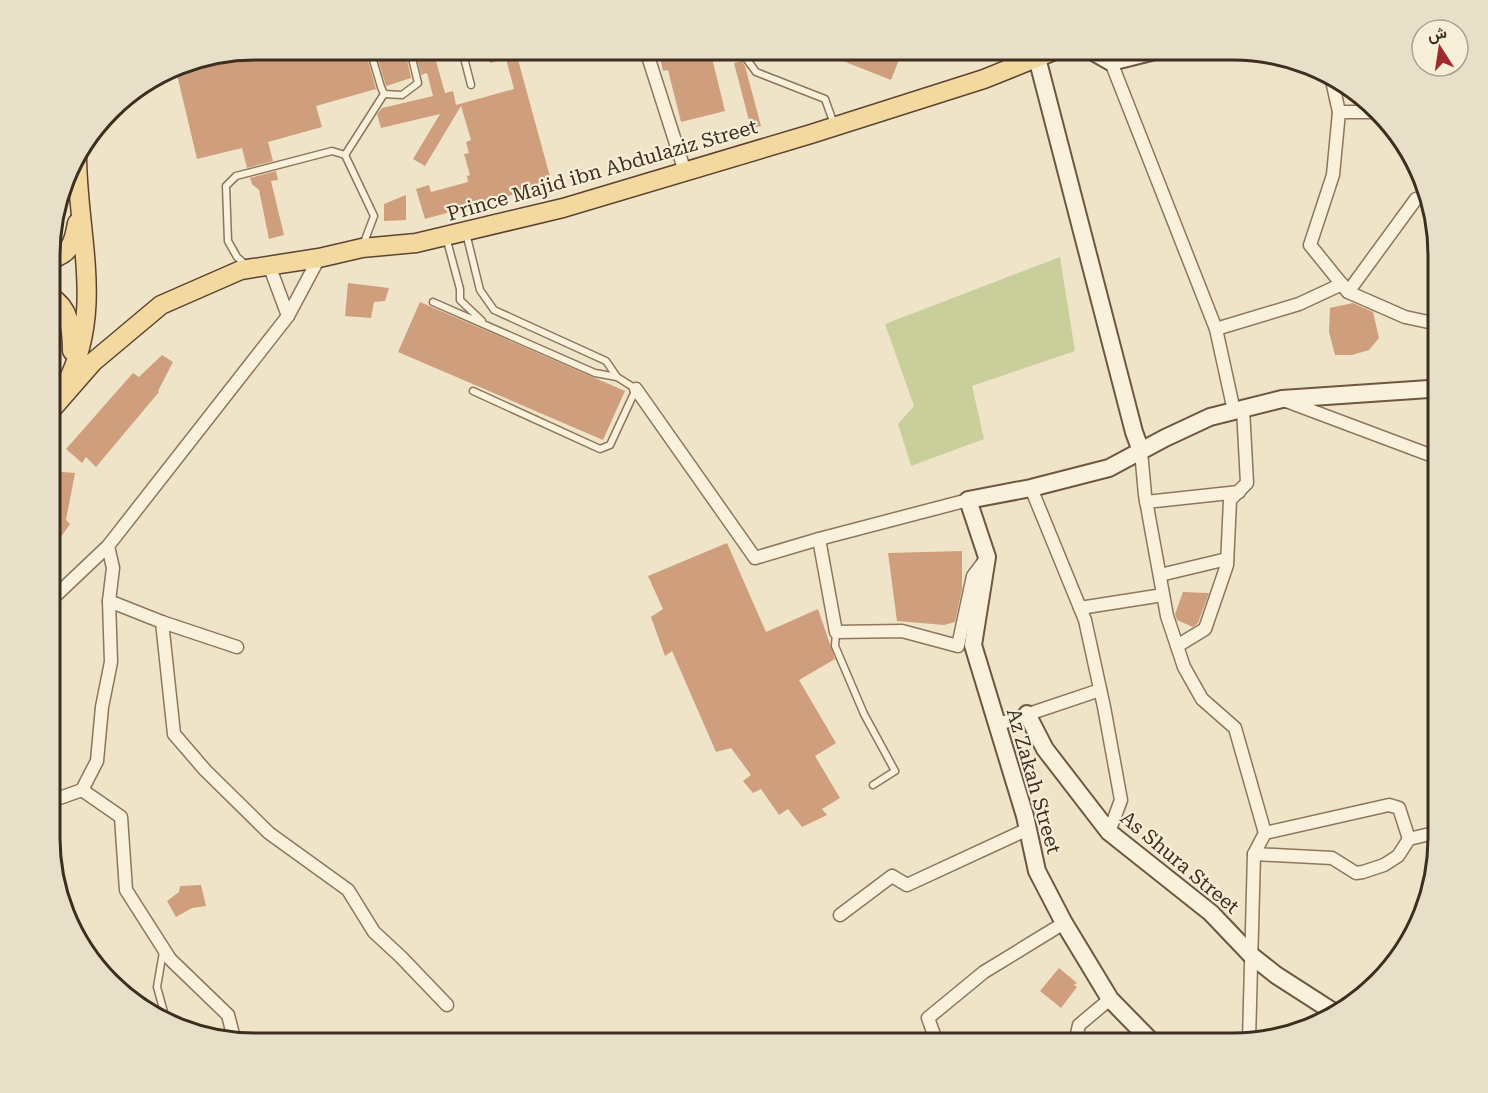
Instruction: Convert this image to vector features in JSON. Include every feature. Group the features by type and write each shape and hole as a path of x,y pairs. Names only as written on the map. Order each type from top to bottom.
{"main road":[{"name":"Prince Majid ibn Abdulaziz Street","path":"60,401 93,362 161,305 248,268 319,258 362,248 416,243 563,208 984,79 1021,60"},
{"path":"60,394 72,371 82,342 88,299 78,174"},
{"path":"60,255 67,252 74,242 79,208"},
{"path":"60,305 67,314 72,333 72,371"}],"street":[{"path":"649,60 685,172"},
{"path":"1037,60 1140,451 1146,502 1167,616 1184,667 1202,699 1235,728 1265,833 1254,854 1249,1032"},
{"path":"1108,60 1111,62 1216,329 1238,410 1248,483 1230,500 1227,565 1205,629 1177,646"},
{"path":"1111,62 1119,60"},
{"path":"1334,88 1339,112 1333,174 1311,245 1345,288 1405,317 1428,322"},
{"path":"1339,112 1366,112"},
{"path":"1216,329 1345,288 1419,198"},
{"path":"60,591 108,546 288,316 319,258"},
{"path":"269,265 288,316"},
{"path":"636,389 755,558 968,500 1031,488 1109,468 1210,417 1282,399 1428,389"},
{"path":"1282,399 1428,454"},
{"path":"1031,488 1085,620 1101,690 1121,800 1109,832"},
{"path":"1146,502 1239,492"},
{"name":"Az Zakah Street","path":"968,500 987,557 973,645 1028,829 1037,871 1064,923 1110,999 1143,1033"},
{"path":"819,539 836,632 902,631 958,646 974,576 987,557"},
{"path":"60,798 82,790 98,761 102,706 111,662 109,601 113,568 108,546"},
{"path":"1160,575 1227,559"},
{"path":"1080,608 1163,595"},
{"path":"109,601 162,622 237,647"},
{"path":"162,622 174,734 205,770 269,833 348,890 374,932 447,1005"},
{"path":"996,725 1101,690"},
{"name":"As Shura Street","path":"1027,714 1045,748 1109,832 1212,913 1252,956 1276,975 1328,1008"},
{"path":"82,790 121,817 126,890 170,959 228,1015 232,1032"},
{"path":"1265,833 1389,805 1399,808 1409,839"},
{"path":"840,915 892,876 907,885 1028,829"},
{"path":"1254,854 1332,858 1356,873 1384,865 1398,856 1409,839 1428,834"},
{"path":"933,1033 928,1018 984,972 1064,923"},
{"path":"1078,1033 1079,1026 1110,999"}],"lane":[{"path":"373,60 384,94"},
{"path":"384,94 402,95 418,83 412,60"},
{"path":"465,60 471,85"},
{"path":"747,60 756,72 825,99 835,126"},
{"path":"345,155 384,94"},
{"path":"248,268 237,257 228,241 226,186 236,176 332,151 345,155 374,216 362,248"},
{"path":"466,232 480,290 494,310 606,361 617,377"},
{"path":"446,236 460,289 460,300 487,326"},
{"path":"433,303 596,373 617,377 636,389 610,445 600,449 473,391"},
{"path":"836,632 835,645 864,714 895,771 873,785"},
{"path":"163,1010 157,987 164,948"}],"green space":[{"path":"1060,257 1075,351 972,386 984,439 911,466 898,424 914,406 885,324"}],"building":[{"path":"242,60 368,60 376,89 316,106 322,127 268,142 273,161 247,168 242,148 197,159 177,76 192,70"},
{"path":"378,60 407,60 411,78 386,86"},
{"path":"417,60 436,60 445,93 453,91 456,105 514,89 506,60 518,60 552,184 425,219 416,189 429,185 431,192 468,182 467,176 470,175 464,154 469,153 466,142 471,140 461,106 425,166 413,159 440,114 381,128 377,114 382,108 433,96 427,73 421,75"},
{"path":"660,60 712,60 725,111 681,122 668,70 663,71"},
{"path":"840,60 899,60 891,80"},
{"path":"742,61 761,126 751,128 734,63"},
{"path":"276,171 278,180 271,181 284,235 269,239 259,190 252,184 250,178"},
{"path":"406,195 406,220 384,221 384,204"},
{"path":"348,283 389,288 385,301 374,302 371,318 345,316"},
{"path":"420,302 625,391 603,440 398,352"},
{"path":"1353,303 1373,312 1379,338 1369,350 1352,355 1335,355 1329,332 1330,308"},
{"path":"162,355 173,362 159,392 96,467 86,457 82,463 66,449 133,373 139,377"},
{"path":"60,472 75,473 66,520 70,524 60,538"},
{"path":"727,543 766,632 818,609 835,659 799,680 836,743 815,756 840,798 822,809 827,815 802,827 788,809 779,815 761,789 753,793 743,781 751,775 731,748 716,752 672,651 665,656 651,617 663,609 648,576"},
{"path":"962,551 962,589 955,622 944,625 897,621 888,553"},
{"path":"1183,592 1209,593 1198,623 1193,627 1177,620 1175,614"},
{"path":"201,885 206,906 192,908 176,917 167,901 179,892 180,886"},
{"path":"1059,968 1077,983 1074,985 1077,987 1061,1008 1040,991"}]}
